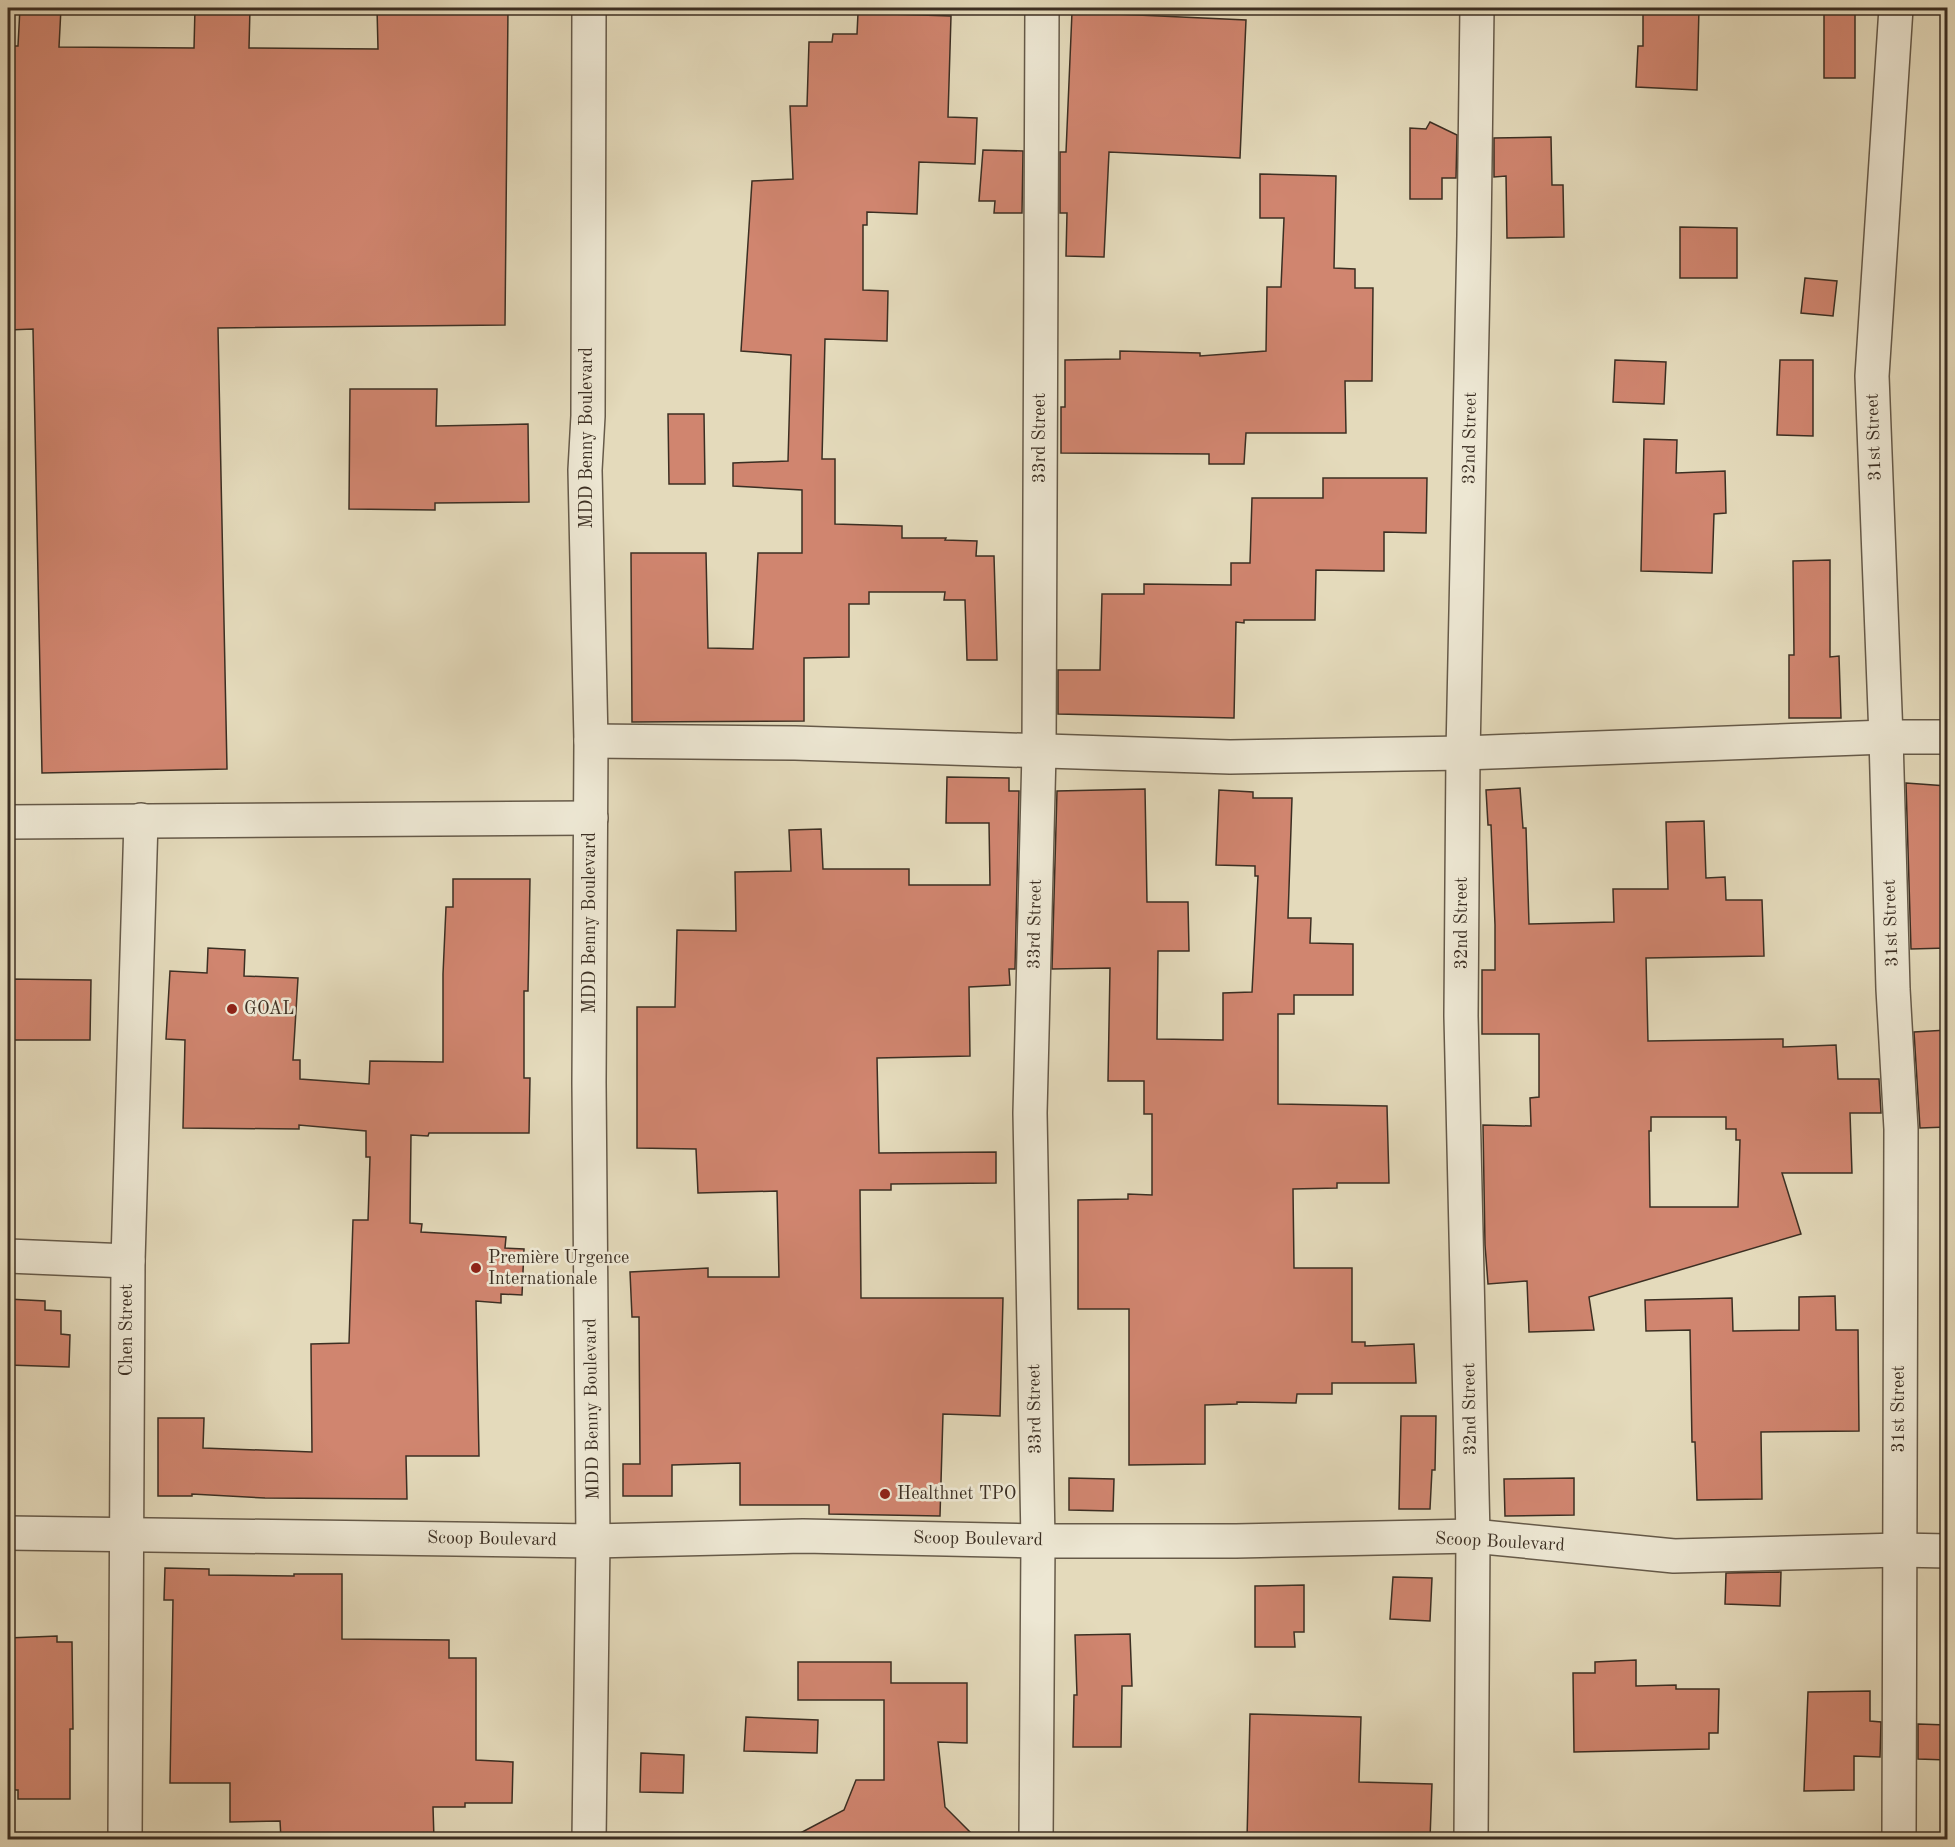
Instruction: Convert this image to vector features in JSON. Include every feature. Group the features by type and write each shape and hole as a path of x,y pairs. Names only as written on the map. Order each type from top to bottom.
{"street":[{"name":"MDD Benny Boulevard","path":"589,8 588,416 585,470 591,741 589,1095 593,1540 589,1839"},
{"name":"33rd Street","path":"1036,1839 1038,1540 1030,1113 1039,752 1042,8"},
{"name":"32nd Street","path":"1471,1839 1473,1536 1461,1016 1463,753 1477,8"},
{"name":"31st Street","path":"1896,8 1872,376 1893,989 1901,1130 1899,1839"},
{"path":"591,741 795,743 1230,757 1463,753 1886,737 1947,737"},
{"path":"8,822 591,818"},
{"name":"Chen Street","path":"125,1839 128,1261 141,820"},
{"path":"8,1256 128,1261"},
{"name":"Scoop Boulevard","path":"8,1533 593,1540 803,1536 1242,1541 1473,1536 1674,1556 1899,1550 1947,1551"}],"building":[{"path":"20,8 61,8 59,47 194,48 195,8 250,8 249,48 378,49 377,8 508,8 505,325 218,328 227,769 42,773 33,329 8,330 8,46 18,46"},
{"path":"1643,8 1699,8 1697,90 1636,87 1638,46 1643,46"},
{"path":"1824,8 1855,8 1855,78 1824,78"},
{"path":"1072,12 1246,20 1240,158 1109,152 1104,257 1066,256 1067,213 1060,213 1060,152 1066,152"},
{"path":"858,13 951,16 948,117 977,118 975,164 919,162 917,214 867,212 867,225 863,225 863,290 888,291 887,341 825,339 822,459 835,459 835,524 902,526 902,538 977,541 976,556 994,556 997,660 967,660 965,600 944,600 945,592 869,592 869,604 849,604 849,657 804,658 804,721 632,722 631,553 706,553 708,648 753,649 758,553 802,553 802,490 733,486 733,463 788,461 791,355 741,351 752,181 793,179 790,106 807,106 809,42 832,42 833,34 857,34"},
{"path":"1430,122 1457,135 1456,178 1442,178 1442,199 1410,199 1410,128 1426,129"},
{"path":"1551,137 1552,185 1563,185 1564,237 1507,238 1506,176 1494,177 1494,138"},
{"path":"983,150 1023,151 1022,213 994,213 995,201 979,201"},
{"path":"1260,174 1336,176 1334,268 1355,269 1355,288 1373,288 1372,381 1345,381 1346,433 1246,433 1244,464 1209,464 1209,454 1061,453 1061,407 1065,407 1065,360 1120,359 1120,351 1200,353 1200,356 1266,351 1267,287 1281,287 1284,218 1260,218"},
{"path":"1680,227 1737,228 1737,278 1680,278"},
{"path":"1805,278 1837,281 1833,316 1801,313"},
{"path":"1615,360 1666,362 1664,404 1613,402"},
{"path":"1780,360 1813,360 1813,436 1777,435"},
{"path":"350,389 437,389 436,426 528,424 529,502 435,503 435,510 349,509"},
{"path":"668,414 704,414 705,484 669,484"},
{"path":"1644,439 1677,440 1676,473 1725,471 1726,513 1714,514 1712,573 1641,571"},
{"path":"1323,478 1427,478 1426,533 1384,532 1384,571 1316,570 1315,620 1236,622 1234,718 1058,714 1058,670 1100,670 1102,594 1144,594 1144,584 1231,585 1231,563 1250,563 1252,498 1323,498"},
{"path":"1830,560 1830,657 1839,656 1841,718 1789,718 1789,655 1794,655 1793,561"},
{"path":"947,777 1009,778 1009,791 1019,791 1015,969 1009,969 1010,985 969,987 970,1056 877,1058 879,1153 996,1152 996,1183 891,1184 891,1190 860,1190 861,1298 1003,1298 1000,1416 943,1414 940,1516 829,1514 829,1505 740,1505 740,1463 672,1465 672,1496 623,1496 623,1464 640,1464 639,1317 632,1317 630,1272 708,1268 708,1277 779,1277 777,1191 698,1193 696,1149 637,1148 637,1007 675,1007 677,930 736,931 735,872 791,871 789,830 821,829 823,869 909,869 909,885 990,885 989,823 946,823"},
{"path":"1906,783 1947,786 1947,948 1911,949"},
{"path":"1520,788 1523,828 1526,828 1529,924 1614,922 1613,889 1668,889 1666,822 1704,821 1706,878 1725,877 1726,900 1762,900 1764,956 1646,958 1648,1041 1783,1039 1783,1047 1836,1045 1838,1079 1879,1079 1881,1113 1850,1113 1852,1173 1782,1173 1801,1234 1589,1297 1594,1330 1529,1332 1527,1281 1488,1284 1483,1125 1531,1126 1530,1098 1539,1097 1539,1034 1482,1034 1482,970 1495,970 1491,825 1488,825 1486,790","holes":["1651,1117 1726,1117 1726,1129 1736,1129 1736,1140 1740,1140 1738,1207 1650,1207 1649,1131 1651,1131"]},
{"path":"1145,789 1147,902 1188,902 1189,951 1158,951 1157,1039 1223,1040 1223,993 1252,992 1258,876 1255,876 1255,866 1216,865 1219,790 1253,792 1253,798 1292,798 1288,918 1311,918 1310,943 1353,944 1353,995 1294,995 1294,1014 1278,1014 1278,1104 1387,1106 1389,1183 1337,1183 1337,1188 1293,1189 1294,1268 1352,1268 1352,1342 1365,1342 1365,1346 1414,1344 1416,1383 1332,1383 1332,1394 1297,1394 1296,1403 1237,1402 1237,1404 1205,1405 1205,1464 1129,1465 1129,1309 1078,1309 1078,1200 1128,1199 1128,1194 1152,1195 1152,1114 1144,1114 1144,1081 1108,1081 1110,968 1052,969 1057,791"},
{"path":"453,879 530,879 528,991 524,991 524,1078 530,1078 529,1133 411,1135 410,1223 422,1224 421,1232 506,1237 505,1248 524,1249 522,1295 501,1294 501,1303 476,1301 479,1456 406,1456 407,1499 265,1498 192,1494 192,1496 158,1496 158,1418 204,1418 203,1448 312,1452 311,1344 349,1343 353,1220 368,1220 370,1157 366,1157 366,1131 299,1125 299,1129 183,1128 185,1040 166,1039 170,971 207,973 208,948 245,950 244,976 298,978 293,1060 300,1060 300,1079 369,1084 370,1061 443,1062 446,907 453,907"},
{"path":"8,979 91,980 90,1040 8,1040"},
{"path":"1947,1030 1947,1127 1920,1128 1914,1032"},
{"path":"1835,1296 1836,1330 1858,1330 1859,1431 1761,1432 1762,1499 1697,1500 1695,1442 1692,1442 1690,1330 1646,1331 1645,1300 1732,1298 1733,1331 1799,1330 1799,1297"},
{"path":"8,1299 45,1301 45,1310 61,1311 61,1334 70,1335 69,1367 8,1365"},
{"path":"1401,1416 1436,1416 1435,1470 1432,1470 1430,1509 1399,1509"},
{"path":"1069,1478 1114,1479 1113,1511 1069,1510"},
{"path":"1574,1478 1574,1515 1505,1516 1504,1479"},
{"path":"165,1568 209,1569 209,1575 342,1574 342,1639 449,1640 449,1658 476,1658 476,1760 513,1762 512,1803 465,1803 465,1807 433,1807 434,1839 281,1839 280,1821 230,1822 230,1783 170,1783 173,1600 164,1600"},
{"path":"1781,1572 1780,1606 1725,1604 1726,1573"},
{"path":"1393,1577 1432,1578 1430,1621 1390,1619"},
{"path":"1304,1585 1304,1632 1294,1632 1295,1647 1255,1647 1255,1586"},
{"path":"1130,1634 1132,1686 1122,1686 1121,1747 1073,1747 1074,1695 1077,1695 1075,1635"},
{"path":"57,1636 57,1642 72,1642 73,1729 70,1729 70,1799 18,1799 18,1790 8,1790 8,1638"},
{"path":"1636,1660 1636,1686 1676,1685 1676,1689 1719,1689 1718,1733 1709,1733 1709,1749 1574,1752 1573,1673 1595,1673 1595,1662"},
{"path":"798,1662 891,1662 891,1683 967,1683 967,1743 938,1742 945,1807 977,1839 789,1839 844,1810 856,1780 884,1780 884,1700 798,1700"},
{"path":"1870,1691 1870,1721 1881,1722 1880,1757 1854,1756 1854,1790 1804,1791 1808,1692"},
{"path":"1250,1714 1361,1717 1359,1782 1432,1784 1430,1839 1247,1839"},
{"path":"746,1717 818,1720 817,1753 744,1751"},
{"path":"1918,1724 1947,1725 1947,1760 1918,1759"},
{"path":"641,1753 684,1755 683,1793 640,1792"}],"place":[{"name":"GOAL","path":"232,1009"},
{"name":"Première Urgence Internationale","path":"476,1268"},
{"name":"Healthnet TPO","path":"885,1494"}]}
